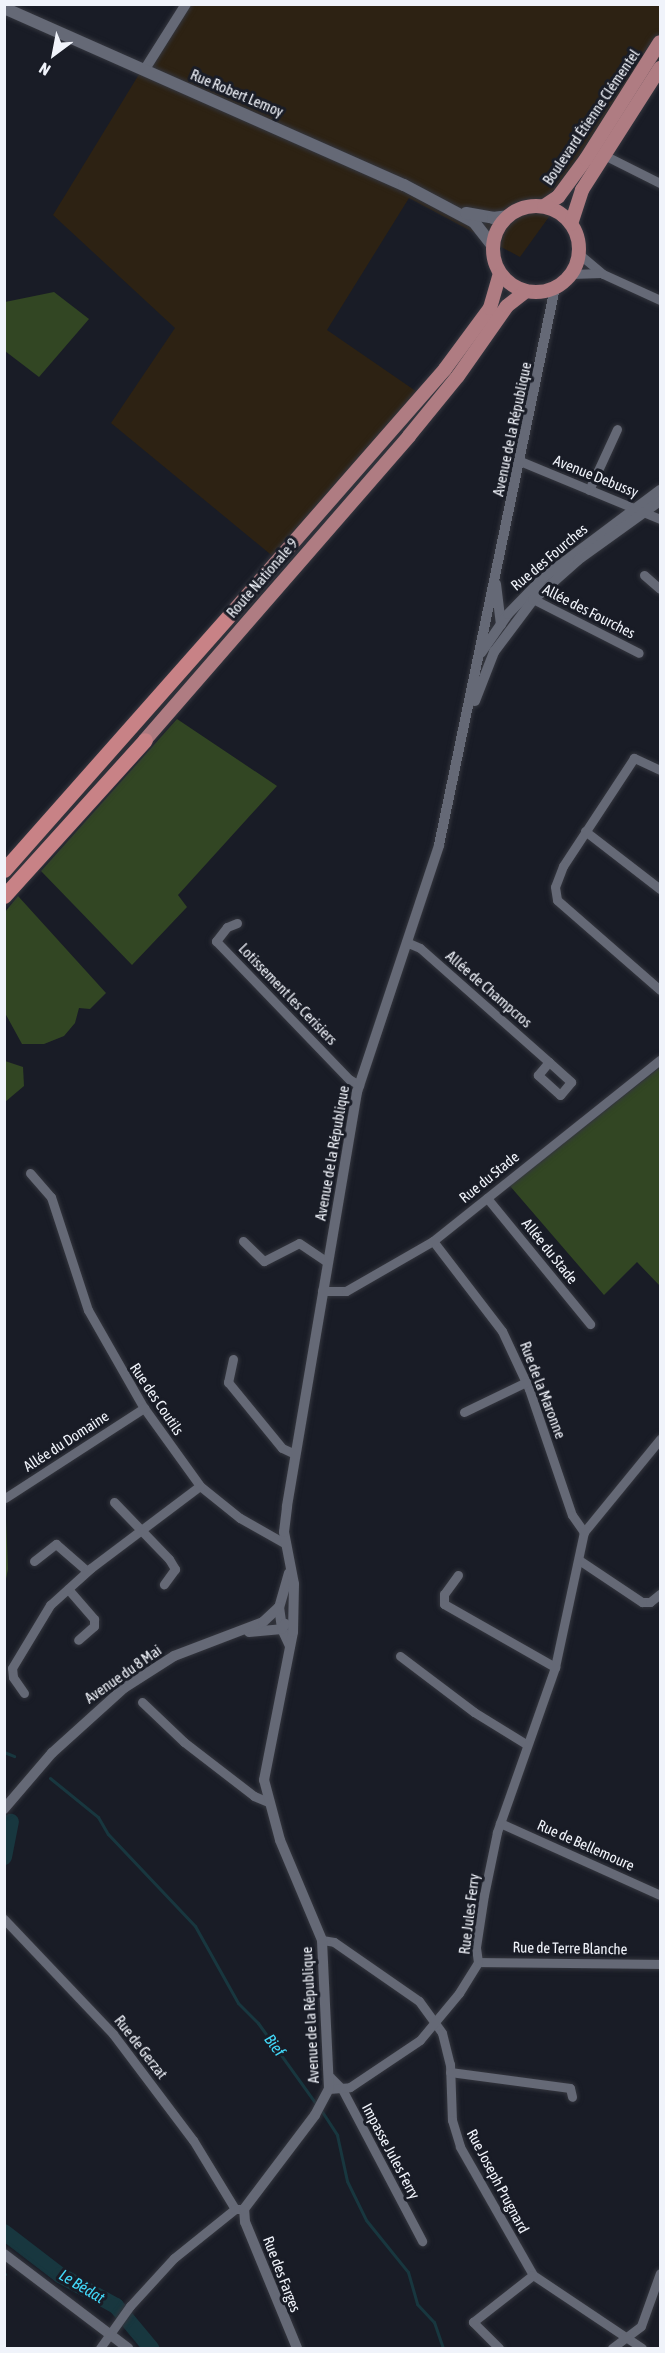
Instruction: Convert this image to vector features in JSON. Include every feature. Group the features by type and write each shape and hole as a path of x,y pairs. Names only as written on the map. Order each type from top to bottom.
{"highway":[{"name":"Route Nationale 9","path":"4,870 229,616"},
{"path":"9,891 145,740"}],"main road":[{"name":"Rue Robert Lemoy","path":"4,8 279,126 456,211 474,222 492,245"},
{"name":"Boulevard Étienne Clémentel","path":"544,206 558,197 586,159 660,42"},
{"name":"Boulevard Étienne Clémentel","path":"571,224 577,200 660,68"},
{"path":"145,740 416,427 476,352 507,306 526,291 555,288 571,274 579,254 571,224 558,212 544,206 525,207 510,216 497,230 492,245 500,274 526,291"},
{"name":"Rue Robert Lemoy","path":"456,211 493,218 510,216"},
{"name":"Route Nationale 9","path":"229,616 445,369 490,308 500,274"}],"street":[{"path":"145,69 186,4"},
{"path":"604,155 660,183"},
{"path":"579,254 603,274 660,300"},
{"path":"571,274 603,274"},
{"name":"Avenue de la République","path":"240,2209 315,2115 329,2089 322,1940 267,1802 264,1780 291,1650 294,1584 289,1572 286,1544 295,1454 359,1085 439,845 555,288"},
{"path":"589,490 617,429"},
{"name":"Avenue Debussy","path":"520,461 660,519"},
{"name":"Rue des Fourches","path":"476,664 501,624 529,597 640,510 660,490"},
{"name":"Rue des Fourches","path":"640,510 660,501"},
{"path":"644,575 660,589"},
{"path":"495,577 504,637"},
{"name":"Rue des Fourches","path":"504,637 529,597"},
{"name":"Allée des Fourches","path":"529,597 639,653"},
{"name":"Avenue de la République","path":"459,750 488,664 504,637"},
{"path":"660,770 634,758 563,866 555,886 557,900 660,990"},
{"path":"585,831 660,889"},
{"name":"Lotissement les Cerisiers","path":"237,923 227,927 216,941 349,1079 359,1085"},
{"name":"Allée de Champcros","path":"406,942 420,948 549,1062"},
{"name":"Rue du Stade","path":"322,1291 346,1291 433,1241 660,1060"},
{"name":"Rue des Coutils","path":"30,1173 51,1197 88,1310 144,1408 200,1486 240,1518 286,1544"},
{"name":"Allée du Stade","path":"487,1198 590,1324"},
{"path":"243,1241 264,1261 299,1243 327,1262"},
{"name":"Rue de la Maronne","path":"433,1241 502,1331 526,1382 572,1515 584,1532"},
{"path":"233,1359 228,1382 282,1448 295,1454"},
{"path":"464,1412 526,1382"},
{"name":"Allée du Domaine","path":"5,1498 144,1408"},
{"name":"Rue Jules Ferry","path":"329,2089 342,2089 382,2068 420,2040 436,2022 478,1962 476,1947 484,1895 500,1823 555,1667 584,1532 660,1439"},
{"path":"24,1693 14,1677 12,1668 50,1605 87,1571 141,1528 200,1486"},
{"path":"114,1502 160,1547 175,1569 164,1584"},
{"path":"34,1561 56,1544 87,1571"},
{"path":"579,1560 642,1602 650,1602 660,1594"},
{"name":"Avenue de la République","path":"289,1572 279,1607 282,1629 291,1650"},
{"path":"458,1575 444,1594 444,1604 555,1667"},
{"path":"69,1589 94,1619 94,1626 78,1640"},
{"name":"Avenue du 8 Mai","path":"4,1809 88,1717 152,1669 202,1644 240,1633 263,1622 279,1607"},
{"path":"282,1629 293,1615"},
{"name":"Avenue du 8 Mai","path":"240,1633 282,1629"},
{"path":"400,1656 474,1712 526,1744"},
{"path":"142,1702 184,1742 254,1796 267,1802"},
{"name":"Avenue du 8 Mai","path":"4,1797 40,1767"},
{"name":"Rue de Bellemoure","path":"500,1823 660,1895"},
{"name":"Rue de Gerzat","path":"4,1919 113,2034 193,2140 240,2209"},
{"name":"Rue Joseph Prugnard","path":"322,1940 334,1942 419,2001 436,2022 448,2048 452,2120 460,2147 533,2275 642,2349"},
{"name":"Rue de Terre Blanche","path":"478,1962 660,1964"},
{"path":"450,2072 570,2088 572,2097"},
{"name":"Impasse Jules Ferry","path":"330,2077 342,2089 422,2241"},
{"path":"100,2349 130,2306 174,2258 240,2209"},
{"name":"Rue des Farges","path":"240,2209 297,2349"},
{"path":"4,2254 113,2331 128,2349"},
{"path":"612,2349 641,2326 660,2274"},
{"path":"499,2349 473,2322 533,2275"}],"shaded area":[{"path":"189,5 660,5 660,63 520,257 409,198 327,330 420,394 281,563 111,423 175,328 53,215 141,71"}],"green space":[{"path":"54,292 89,319 39,377 5,351 5,302"},
{"path":"177,719 277,786 178,895 187,907 132,965 41,871"},
{"path":"18,896 106,993 90,1009 79,1008 75,1023 64,1036 44,1044 22,1044 5,1013 5,912"},
{"path":"5,1061 23,1067 24,1086 5,1102"},
{"path":"660,1067 660,1286 637,1262 604,1295 510,1186"},
{"path":"6,1519 8,1569 5,1584 4,1520"}],"waterway":[{"name":"Bief","path":"4,1752 14,1756"},
{"name":"Bief","path":"50,1778 98,1817 108,1834 195,1926 238,2003 258,2023 317,2105"},
{"name":"Le Bédat","path":"4,1857 11,1822"},
{"name":"Bief","path":"321,2110 337,2135 347,2181 366,2220 408,2272 417,2304 434,2322 443,2348"},
{"name":"Le Bédat","path":"4,2232 60,2275 116,2306 151,2348"}]}
